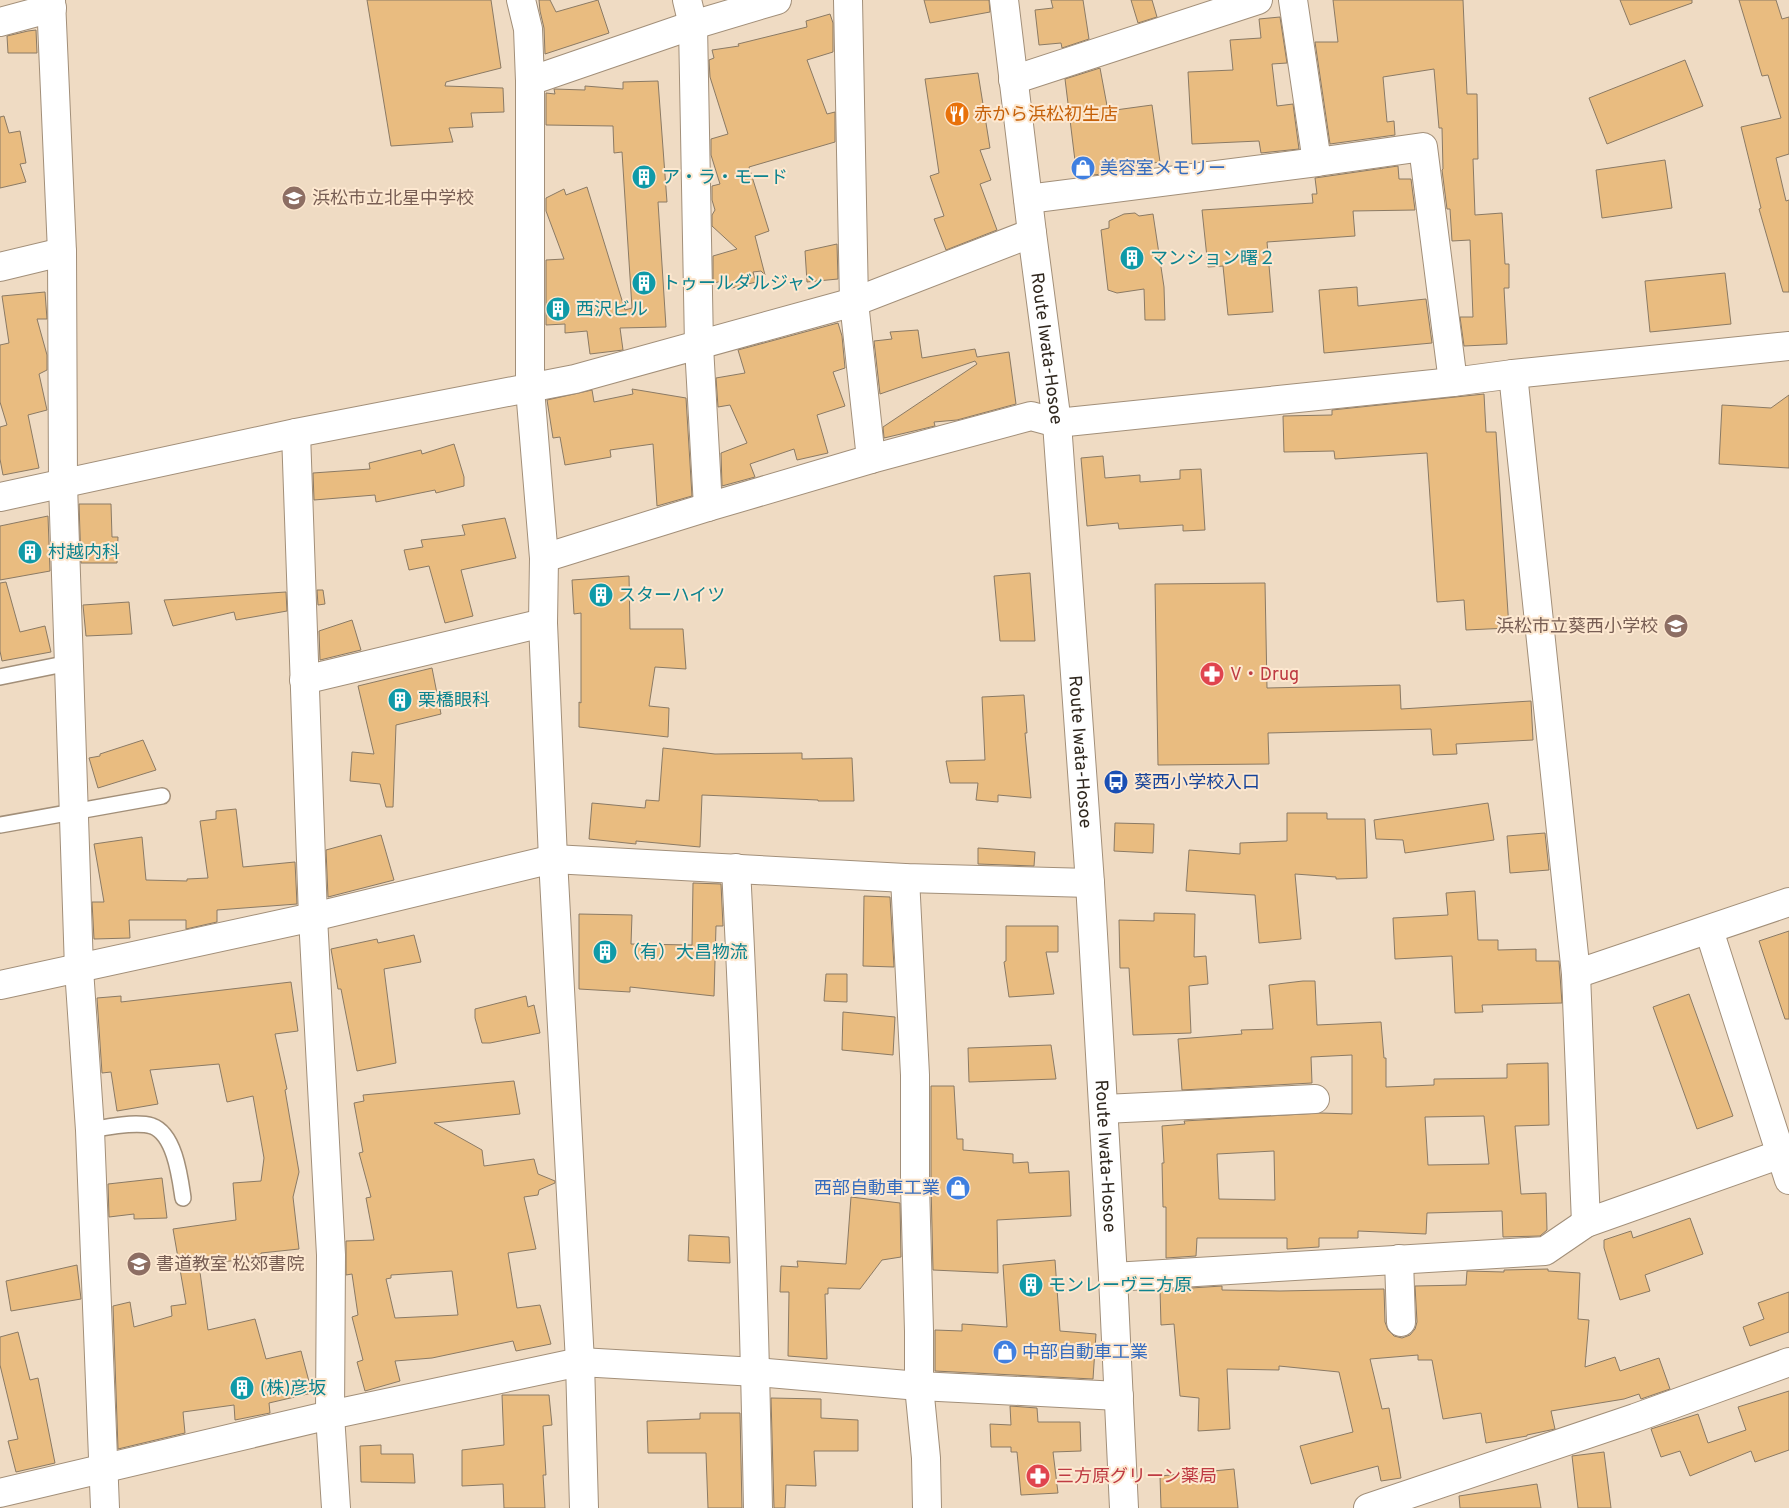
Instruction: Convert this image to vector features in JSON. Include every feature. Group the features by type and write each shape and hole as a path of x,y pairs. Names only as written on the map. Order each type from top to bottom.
{"street":[{"path":"520,0 528,29 530,81 530,389 544,558 543,623 553,858 580,1362 584,1508"},
{"path":"530,81 690,12 777,0"},
{"path":"848,0 854,302 871,459"},
{"name":"Route Iwata-Hosoe","path":"1004,0 1032,232 1058,423 1104,1109 1124,1508"},
{"path":"1013,80 1258,0"},
{"path":"1293,0 1317,162"},
{"path":"0,22 52,4 62,252 63,484 79,969 90,1130 105,1508"},
{"path":"690,12 699,346 708,507"},
{"path":"1028,199 1422,147 1453,382"},
{"path":"0,497 296,433 575,379 854,302 1032,232"},
{"path":"0,267 62,252"},
{"path":"544,558 871,459 1031,416 1058,423 1789,346"},
{"path":"1513,374 1576,974 1586,1223"},
{"path":"296,433 313,917 331,1254 330,1415 336,1508"},
{"path":"304,680 543,623"},
{"path":"0,986 313,917 553,858 905,878 1090,882"},
{"path":"736,868 756,1372 758,1508"},
{"path":"905,878 915,1075 915,1185 920,1331 919,1386 926,1458 927,1508"},
{"path":"1576,974 1789,902"},
{"path":"1709,930 1789,1180"},
{"path":"1104,1109 1315,1099"},
{"path":"1113,1277 1546,1251 1586,1223 1781,1154"},
{"path":"1399,1259 1400,1322"},
{"path":"0,1493 330,1415 580,1362 756,1372 919,1386 1119,1396"},
{"path":"1368,1508 1635,1418 1789,1362"}],"lane":[{"path":"0,677 69,663"},
{"path":"0,825 162,796"},
{"path":"90,1130 117,1126 153,1126 165,1137 177,1160 183,1198"}],"building":[{"path":"367,0 491,0 501,68 446,82 445,86 503,88 504,112 471,113 473,127 449,128 453,142 391,146"},
{"path":"539,0 550,0 556,12 598,0 609,33 545,54 544,28"},
{"path":"924,0 989,0 990,12 930,23"},
{"path":"1051,0 1083,0 1089,39 1062,48 1061,43 1039,45 1035,10 1053,8"},
{"path":"1131,0 1152,0 1157,17 1138,23"},
{"path":"1333,0 1463,0 1467,94 1477,94 1478,159 1473,159 1475,215 1502,213 1505,264 1509,264 1509,288 1504,288 1507,344 1464,346 1460,317 1473,317 1470,240 1452,241 1450,209 1447,209 1442,170 1442,128 1439,128 1434,69 1383,77 1387,122 1394,121 1395,135 1330,144 1315,42 1338,42"},
{"path":"1620,0 1692,0 1692,3 1630,25"},
{"path":"1739,0 1776,0 1782,19 1789,17 1789,154 1776,158 1786,201 1789,200 1789,292 1783,292 1759,209 1761,208 1741,127 1781,118 1768,75 1762,76"},
{"path":"830,14 833,23 833,52 807,60 827,114 835,112 835,142 749,167 769,231 755,236 765,275 761,271 753,272 756,282 728,289 726,280 714,283 713,281 713,256 737,249 712,226 712,215 715,210 712,200 712,186 720,184 711,155 711,139 728,134 710,77 709,60 714,58 712,50 739,46 738,44 807,27 806,21"},
{"path":"1280,17 1287,63 1272,64 1277,106 1293,104 1299,149 1261,153 1259,141 1192,144 1188,72 1233,70 1230,40 1261,38 1259,19"},
{"path":"36,30 37,53 8,53 7,36"},
{"path":"1685,60 1703,106 1607,144 1589,98"},
{"path":"1100,68 1108,111 1152,105 1160,162 1117,168 1118,172 1077,177 1065,79"},
{"path":"978,73 990,148 980,150 991,180 980,184 997,230 946,250 934,219 944,216 930,176 939,173 925,79"},
{"path":"658,81 667,202 658,202 666,327 620,328 623,350 590,354 587,331 565,333 565,324 546,325 546,260 564,259 546,211 546,198 564,189 566,195 587,187 625,310 632,308 622,152 614,153 613,126 546,125 546,93 555,94 554,89 585,90 585,86 623,89 623,82"},
{"path":"4,116 9,133 20,131 26,163 20,164 26,182 0,188 0,117"},
{"path":"1665,160 1672,208 1602,218 1596,170"},
{"path":"1398,166 1399,179 1411,179 1415,210 1353,211 1355,236 1267,242 1273,312 1228,315 1223,266 1208,267 1202,210 1313,203 1312,194 1317,194 1315,178"},
{"name":"マンション曙２","path":"1135,213 1139,216 1153,214 1164,287 1165,320 1145,320 1144,289 1117,293 1108,290 1101,230 1109,228 1109,221 1124,214"},
{"path":"837,244 838,279 807,282 805,251"},
{"path":"1725,273 1731,324 1650,332 1645,281"},
{"path":"1357,287 1358,306 1426,299 1432,343 1324,353 1319,290"},
{"path":"45,292 47,319 37,319 47,355 47,370 39,374 47,410 28,415 39,468 3,475 0,459 0,427 7,425 0,402 0,345 9,343 2,296"},
{"path":"838,323 842,336 845,368 833,372 845,406 817,415 828,453 797,460 794,449 750,464 755,477 722,486 721,453 747,443 730,405 718,407 716,378 745,373 738,350"},
{"path":"918,330 922,358 975,349 977,357 1009,352 1016,404 957,420 934,422 935,426 884,438 883,427 977,364 975,361 880,394 874,341 892,339 890,332"},
{"path":"632,389 686,398 692,496 657,506 653,444 610,450 611,457 565,465 560,437 553,438 547,400 592,390 594,402 633,394"},
{"path":"1484,394 1486,432 1496,432 1509,628 1466,630 1464,600 1437,602 1427,453 1335,459 1334,451 1284,452 1283,416 1332,415 1332,410"},
{"path":"1789,395 1789,468 1719,464 1722,405 1771,408"},
{"path":"454,444 464,477 464,486 436,493 435,490 376,502 375,495 314,500 313,473 370,469 369,463 421,450 422,454"},
{"path":"1103,456 1105,478 1140,475 1140,482 1180,479 1180,470 1201,469 1205,530 1183,531 1183,525 1119,529 1118,523 1087,526 1081,458"},
{"path":"79,504 111,504 112,537 118,537 117,563 81,563"},
{"name":"村越内科","path":"48,516 50,571 0,580 0,526"},
{"path":"505,518 516,558 461,570 473,616 445,623 429,566 409,570 404,550 423,547 421,540 465,535 462,525"},
{"path":"1030,573 1035,641 1000,641 994,576"},
{"path":"629,576 630,629 683,629 686,669 655,667 649,706 669,708 668,737 579,727 579,702 581,703 581,613 574,614 572,580"},
{"path":"6,582 20,632 45,626 51,652 2,661 0,651 0,583"},
{"name":"V・Drug","path":"1265,583 1267,688 1400,685 1401,709 1531,701 1533,740 1456,744 1457,754 1433,755 1431,729 1268,733 1269,764 1158,765 1155,584"},
{"path":"317,590 323,590 325,604 318,605"},
{"path":"286,592 287,611 236,620 234,612 173,626 164,600"},
{"path":"129,602 132,634 86,636 83,605"},
{"path":"352,620 361,650 320,660 319,631"},
{"name":"栗橋眼科","path":"432,668 441,714 396,725 393,807 386,807 380,784 350,781 352,752 374,754 358,686"},
{"path":"1024,695 1027,733 1025,733 1031,798 998,795 998,802 976,800 978,783 950,783 946,761 985,760 982,697"},
{"path":"143,740 156,770 98,788 89,758 100,756 100,754"},
{"path":"663,748 715,754 802,753 802,759 852,758 854,801 702,795 700,847 636,841 636,844 589,839 592,803 645,808 646,800 659,801"},
{"path":"1488,803 1494,840 1405,853 1403,840 1376,839 1374,820"},
{"path":"236,809 243,867 295,862 297,904 217,910 217,922 186,929 186,920 129,920 130,938 94,939 92,902 104,902 94,844 142,837 146,880 187,881 187,879 208,878 200,821 216,819 216,811"},
{"path":"1287,813 1327,813 1327,819 1365,819 1367,878 1336,879 1336,877 1295,874 1301,939 1259,943 1255,895 1186,891 1189,850 1240,854 1240,843 1287,841"},
{"path":"1115,823 1154,824 1153,853 1114,851"},
{"path":"1545,833 1549,870 1510,873 1507,836"},
{"path":"381,835 394,880 328,897 326,850"},
{"path":"978,848 1035,852 1034,866 978,864"},
{"path":"693,883 721,884 723,926 716,926 714,996 630,987 630,992 579,989 579,914 632,915 631,944 692,945"},
{"path":"1475,891 1478,940 1498,940 1498,950 1536,949 1536,961 1559,961 1562,1003 1482,1005 1483,1012 1455,1013 1452,956 1395,959 1393,918 1448,915 1446,893"},
{"path":"864,896 890,897 894,967 863,966"},
{"path":"1154,913 1195,914 1194,957 1206,956 1208,984 1189,986 1191,1033 1133,1035 1129,968 1120,968 1119,920 1154,921"},
{"path":"1006,926 1058,926 1058,952 1046,952 1054,994 1009,997 1004,962 1006,961"},
{"path":"1789,931 1789,1019 1785,1019 1759,941"},
{"path":"414,935 421,962 384,969 396,1063 357,1071 331,949 377,939 378,943"},
{"path":"826,974 847,974 847,1002 824,1001"},
{"path":"1315,981 1317,1025 1381,1022 1384,1058 1386,1058 1386,1087 1434,1085 1434,1079 1507,1078 1507,1064 1548,1063 1549,1125 1515,1126 1521,1194 1546,1193 1547,1230 1540,1236 1503,1237 1502,1211 1427,1213 1426,1234 1358,1231 1358,1238 1319,1238 1319,1247 1287,1249 1287,1238 1197,1238 1196,1256 1166,1258 1166,1207 1163,1207 1162,1163 1164,1163 1162,1126 1185,1124 1184,1121 1320,1113 1352,1114 1352,1055 1311,1057 1312,1083 1182,1090 1178,1039 1242,1034 1241,1030 1273,1029 1269,985","holes":["1484,1116 1489,1164 1428,1165 1425,1117","1274,1151 1275,1200 1219,1199 1217,1154"]},
{"path":"291,982 298,1031 275,1034 287,1089 285,1090 299,1172 293,1197 299,1249 261,1253 261,1257 199,1265 208,1330 255,1319 266,1359 301,1351 312,1393 269,1403 270,1413 235,1420 234,1405 183,1412 185,1433 118,1449 113,1306 130,1302 134,1327 172,1316 171,1306 186,1304 173,1229 236,1220 233,1183 261,1181 264,1158 253,1096 227,1102 219,1064 150,1070 158,1104 117,1111 111,1072 102,1073 97,998 121,996 121,1002"},
{"path":"1689,994 1733,1116 1697,1129 1653,1007"},
{"path":"526,996 528,1007 534,1005 540,1033 482,1043 475,1018 475,1009"},
{"path":"843,1012 895,1017 893,1055 842,1050"},
{"path":"1051,1045 1056,1079 969,1082 968,1048"},
{"path":"514,1081 520,1114 434,1123 482,1150 484,1166 534,1159 538,1174 555,1181 555,1183 539,1190 538,1195 524,1197 536,1249 508,1253 517,1308 540,1305 551,1344 516,1351 513,1341 432,1358 395,1361 400,1381 365,1391 357,1362 363,1360 352,1317 358,1315 352,1274 346,1275 346,1241 374,1240 366,1198 371,1197 359,1153 363,1152 354,1103 364,1101 363,1095","holes":["452,1271 458,1315 395,1318 386,1279 391,1278 391,1275"]},
{"path":"931,1086 954,1086 957,1139 963,1139 963,1150 1013,1154 1013,1163 1028,1162 1029,1173 1069,1171 1071,1216 997,1220 998,1273 933,1270"},
{"path":"162,1178 167,1218 134,1219 134,1214 109,1217 108,1184"},
{"path":"851,1197 900,1203 901,1257 882,1260 860,1289 828,1288 828,1294 825,1294 827,1359 788,1356 789,1292 780,1292 781,1266 798,1267 797,1261 846,1264"},
{"path":"1690,1218 1703,1254 1645,1275 1650,1291 1620,1300 1604,1248 1604,1240 1631,1231 1633,1238"},
{"path":"689,1235 729,1237 730,1263 688,1261"},
{"path":"1055,1260 1060,1331 1096,1334 1093,1379 935,1371 935,1330 962,1331 962,1324 1007,1327 1003,1265"},
{"path":"77,1265 81,1299 11,1311 6,1281"},
{"path":"1548,1269 1548,1271 1580,1273 1578,1319 1589,1320 1585,1367 1615,1357 1620,1371 1659,1358 1670,1389 1641,1399 1639,1394 1624,1399 1551,1411 1555,1429 1486,1443 1481,1413 1443,1419 1432,1360 1418,1360 1418,1355 1370,1359 1382,1409 1389,1408 1401,1478 1381,1481 1378,1466 1311,1484 1300,1446 1353,1432 1339,1372 1279,1366 1279,1370 1227,1369 1230,1429 1198,1431 1199,1398 1180,1396 1174,1324 1161,1325 1160,1290 1222,1286 1222,1290 1384,1289 1385,1322 1388,1330 1394,1336 1402,1338 1410,1335 1415,1329 1417,1322 1415,1286 1466,1285 1467,1271 1504,1272 1504,1270"},
{"path":"1789,1292 1789,1332 1750,1346 1743,1327 1764,1319 1758,1303"},
{"path":"18,1332 30,1380 38,1378 55,1463 16,1472 8,1441 18,1439 0,1365 0,1337"},
{"path":"1789,1391 1789,1450 1755,1462 1751,1451 1690,1476 1680,1451 1661,1457 1651,1429 1698,1414 1708,1443 1746,1430 1738,1407"},
{"path":"502,1395 549,1395 552,1425 543,1426 546,1475 543,1475 545,1508 504,1508 503,1484 462,1486 462,1450 504,1445"},
{"path":"771,1398 821,1399 821,1418 858,1420 858,1451 814,1451 816,1486 786,1485 785,1508 774,1508"},
{"path":"1010,1406 1037,1408 1038,1422 1080,1422 1081,1451 1053,1452 1058,1493 1021,1495 1017,1452 1011,1452 1011,1447 991,1447 990,1424 1011,1425"},
{"path":"700,1413 740,1413 742,1508 708,1508 706,1453 648,1453 647,1421 700,1419"},
{"path":"381,1445 381,1454 413,1454 415,1483 361,1482 360,1446"},
{"path":"1604,1452 1611,1508 1578,1508 1572,1456"},
{"path":"1234,1469 1238,1508 1161,1508 1160,1476"},
{"path":"1537,1484 1541,1508 1460,1508 1459,1496"}],"place":[{"name":"赤から浜松初生店","path":"957,114"},
{"name":"美容室メモリー","path":"1083,168"},
{"name":"ア・ラ・モード","path":"644,177"},
{"name":"浜松市立北星中学校","path":"294,198"},
{"name":"マンション曙２","path":"1132,258"},
{"name":"トゥールダルジャン","path":"644,283"},
{"name":"西沢ビル","path":"558,309"},
{"name":"村越内科","path":"30,552"},
{"name":"スターハイツ","path":"601,595"},
{"name":"浜松市立葵西小学校","path":"1676,626"},
{"name":"V・Drug","path":"1212,674"},
{"name":"栗橋眼科","path":"400,700"},
{"name":"葵西小学校入口","path":"1116,782"},
{"name":"（有）大昌物流","path":"605,952"},
{"name":"西部自動車工業","path":"958,1188"},
{"name":"書道教室 松郊書院","path":"139,1264"},
{"name":"モンレーヴ三方原","path":"1031,1285"},
{"name":"中部自動車工業","path":"1005,1352"},
{"name":"(株)彦坂","path":"242,1388"},
{"name":"三方原グリーン薬局","path":"1038,1476"}]}
